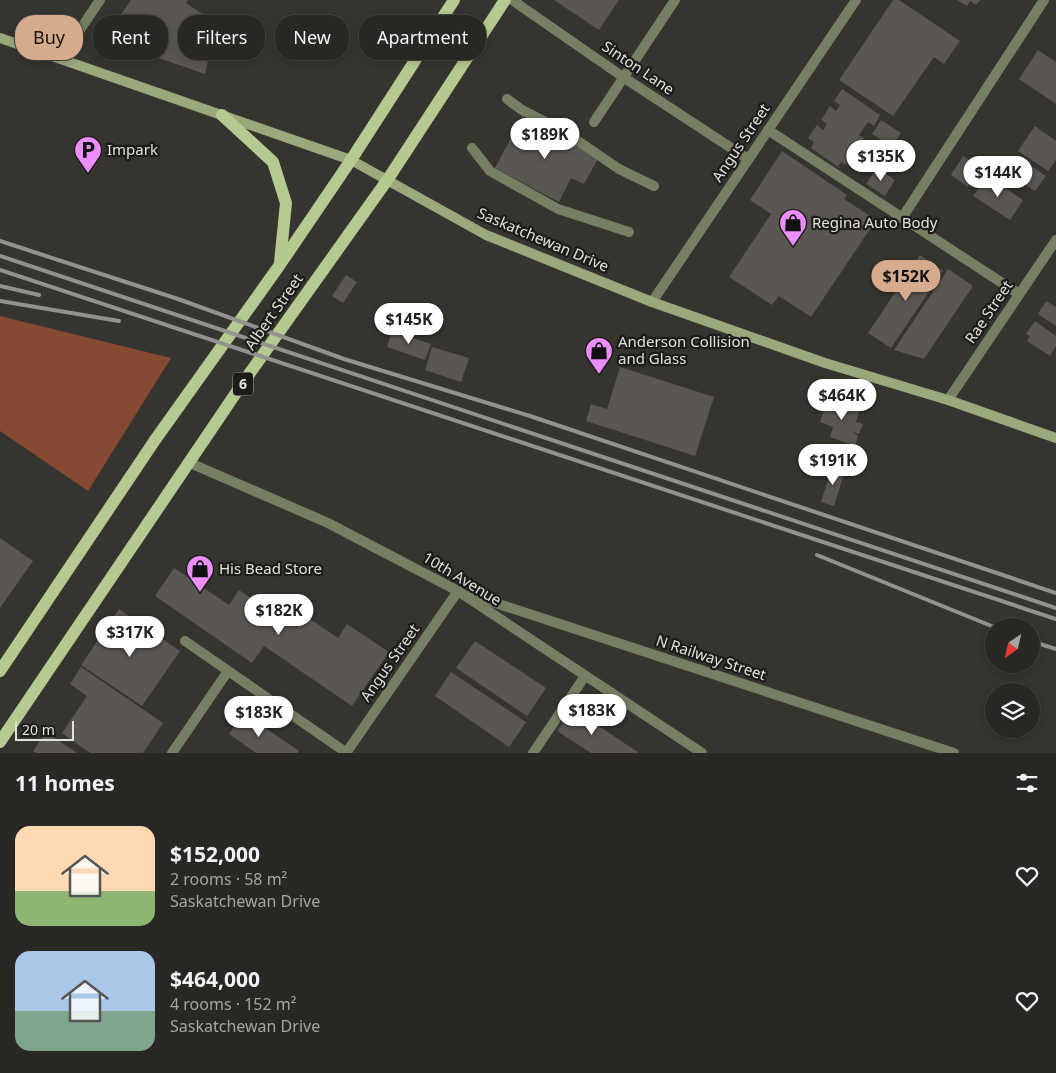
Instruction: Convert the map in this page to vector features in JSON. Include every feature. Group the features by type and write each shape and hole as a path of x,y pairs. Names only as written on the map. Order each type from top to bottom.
{"main road":[{"name":"Albert Street","path":"0,672 155,440 279,266 351,160 454,0"},
{"name":"Albert Street","path":"0,742 242,384 388,180 505,0"},
{"name":"Saskatchewan Drive","path":"0,38 15,43"},
{"name":"Saskatchewan Drive","path":"67,60 351,160 486,235 652,302 825,363 948,400 1056,438"},
{"path":"222,115 273,162 286,203 279,266"}],"street":[{"path":"83,25 100,0"},
{"name":"Sinton Lane","path":"512,0 623,77 748,159"},
{"path":"594,122 675,0"},
{"name":"Angus Street","path":"652,302 856,0"},
{"path":"902,218 1044,0"},
{"path":"507,99 522,110 565,132 612,164 654,186"},
{"path":"768,130 1019,294"},
{"path":"472,148 490,171 558,209 629,232"},
{"name":"Rae Street","path":"948,400 1056,240"},
{"name":"10th Avenue","path":"190,463 328,523 458,591 702,753"},
{"name":"Angus Street","path":"346,753 458,591"},
{"name":"N Railway Street","path":"458,591 954,753"},
{"path":"185,641 346,753"},
{"path":"172,753 228,671"},
{"path":"533,753 585,676"}],"shaded area":[{"path":"0,316 171,358 88,491 0,431"}],"building":[{"path":"131,0 188,0 186,3 204,15 178,15 178,60 208,60 205,74 165,60 168,60 168,15 121,15"},
{"path":"554,0 619,0 599,30"},
{"path":"893,0 899,0 960,41 944,64 934,57 893,116 839,80"},
{"path":"957,0 980,0 976,5 970,1 967,6"},
{"path":"1038,50 1056,62 1056,104 1019,79"},
{"path":"842,89 880,115 874,126 868,122 859,135 864,138 859,146 854,142 847,154 851,157 846,165 841,162 838,167 811,148 814,142 808,138 817,125 823,130 827,124 821,120 830,106 836,111 840,105 834,101"},
{"path":"522,117 599,157 584,184 571,178 559,202 495,168"},
{"path":"881,120 901,133 892,147 872,134"},
{"path":"1035,126 1056,141 1056,160 1048,171 1018,151"},
{"path":"782,151 847,195 844,199 876,220 811,317 779,296 772,305 729,277 771,214 750,200"},
{"path":"897,154 910,162 905,170 892,162"},
{"path":"963,156 981,168 968,187 951,175"},
{"path":"1022,160 1046,176 1035,191 1012,175"},
{"path":"877,168 895,180 885,196 866,184"},
{"path":"987,176 1023,200 1010,220 973,196"},
{"path":"920,255 943,271 891,348 868,333"},
{"path":"948,269 973,286 924,359 894,350"},
{"path":"346,275 357,282 343,303 332,296"},
{"path":"1046,301 1056,307 1056,326 1038,314"},
{"path":"1035,321 1056,336 1056,346 1050,356 1027,341 1030,336 1026,334"},
{"path":"392,331 431,344 425,360 387,347"},
{"path":"432,347 469,358 461,382 425,370"},
{"path":"620,367 714,397 695,456 586,421 591,404 607,409"},
{"path":"828,398 860,409 856,422 863,424 859,434 852,432 858,436 855,446 830,437 833,427 820,422"},
{"path":"832,467 845,471 834,506 821,502"},
{"path":"0,538 33,561 0,608"},
{"path":"174,568 229,605 239,590 282,619 291,606 338,638 347,624 389,652 352,706 264,646 252,663 155,596"},
{"path":"119,609 180,651 142,706 81,665"},
{"path":"475,641 546,688 527,716 456,668"},
{"path":"81,667 163,723 143,753 90,753 62,733 87,696 70,684"},
{"path":"451,672 526,722 509,747 435,696"},
{"path":"575,710 639,753 591,753 560,733 558,730 568,714 571,716"},
{"path":"244,713 299,751 297,753 256,753 229,734"},
{"path":"46,732 77,753 36,753 33,751"}],"railway":[{"path":"0,241 178,299 344,359 530,416 1056,593"},
{"path":"0,256 1056,608"},
{"path":"0,270 1056,619"},
{"path":"0,286 39,295"},
{"path":"0,301 119,321"},
{"path":"817,555 985,623"},
{"path":"1040,644 1056,649"}],"place":[{"name":"Impark","path":"88,174"},
{"name":"Regina Auto Body","path":"793,247"},
{"name":"Anderson Collision and Glass","path":"599,375"},
{"name":"His Bead Store","path":"200,593"}]}
